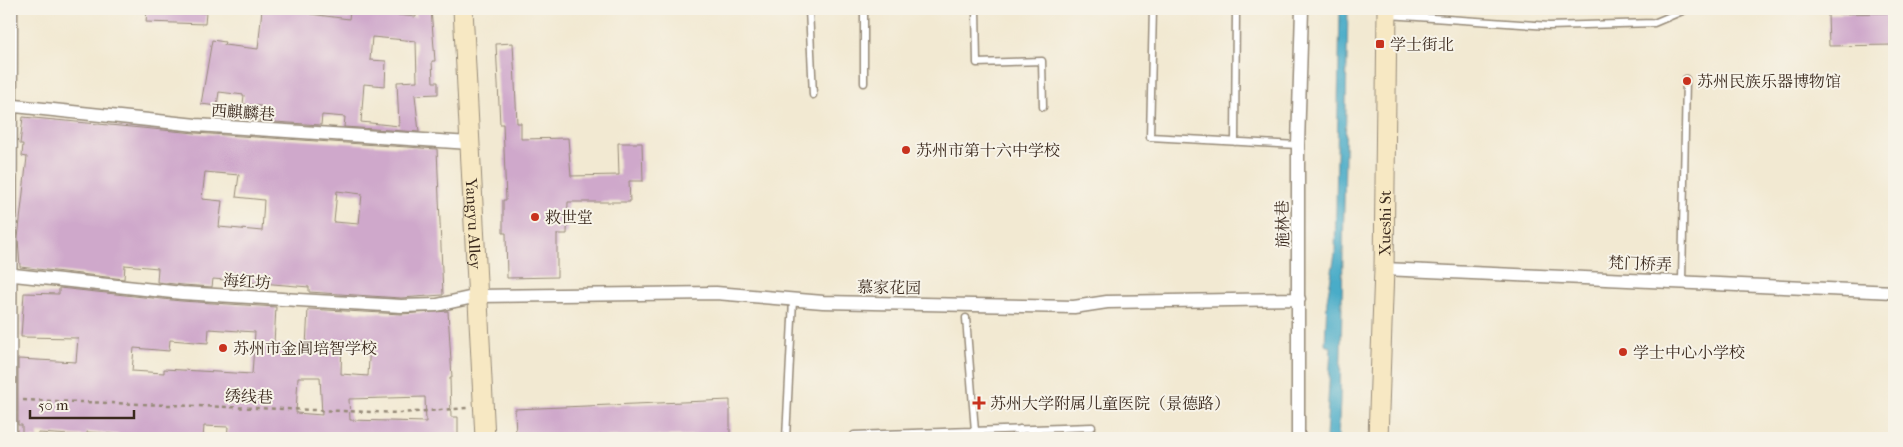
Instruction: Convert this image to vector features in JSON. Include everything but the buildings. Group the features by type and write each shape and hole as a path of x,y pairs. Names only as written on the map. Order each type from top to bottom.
{"main road":[{"name":"Yangyu Alley","path":"463,9 485,438"},
{"name":"Xueshi St","path":"1378,438 1384,269 1387,12"}],"street":[{"name":"施林巷","path":"1298,438 1298,145 1302,9"},
{"name":"西麒麟巷","path":"15,106 196,125 470,143"},
{"name":"梵门桥弄","path":"1384,269 1894,292"},
{"name":"海红坊","path":"14,275 182,293 401,306 437,305 478,296"},
{"name":"慕家花园","path":"478,296 716,293 823,302 1074,307 1107,302 1299,300"}],"lane":[{"path":"13,438 14,9"},
{"path":"810,9 813,95"},
{"path":"864,9 864,83"},
{"path":"976,9 977,62 1042,61 1043,107"},
{"path":"1153,9 1150,137 1298,145"},
{"path":"1235,142 1236,9"},
{"path":"1387,12 1549,26 1654,23 1687,9"},
{"path":"1682,281 1686,78"},
{"path":"786,438 793,300"},
{"path":"966,318 975,431"},
{"path":"854,435 1092,427"},
{"path":"1020,430 1020,438"}],"path":[{"name":"绣线巷","path":"13,399 402,413 483,407"}],"water":[{"path":"1340,9 1348,9 1340,401 1338,438 1326,438 1331,347 1325,345 1327,300 1335,254"}],"place":[{"name":"学士街北","path":"1380,44"},
{"name":"苏州民族乐器博物馆","path":"1687,81"},
{"name":"苏州市第十六中学校","path":"906,150"},
{"name":"救世堂","path":"535,217"},
{"name":"苏州市金阊培智学校","path":"223,348"},
{"name":"学士中心小学校","path":"1623,352"},
{"name":"苏州大学附属儿童医院（景德路）","path":"979,403"}]}
